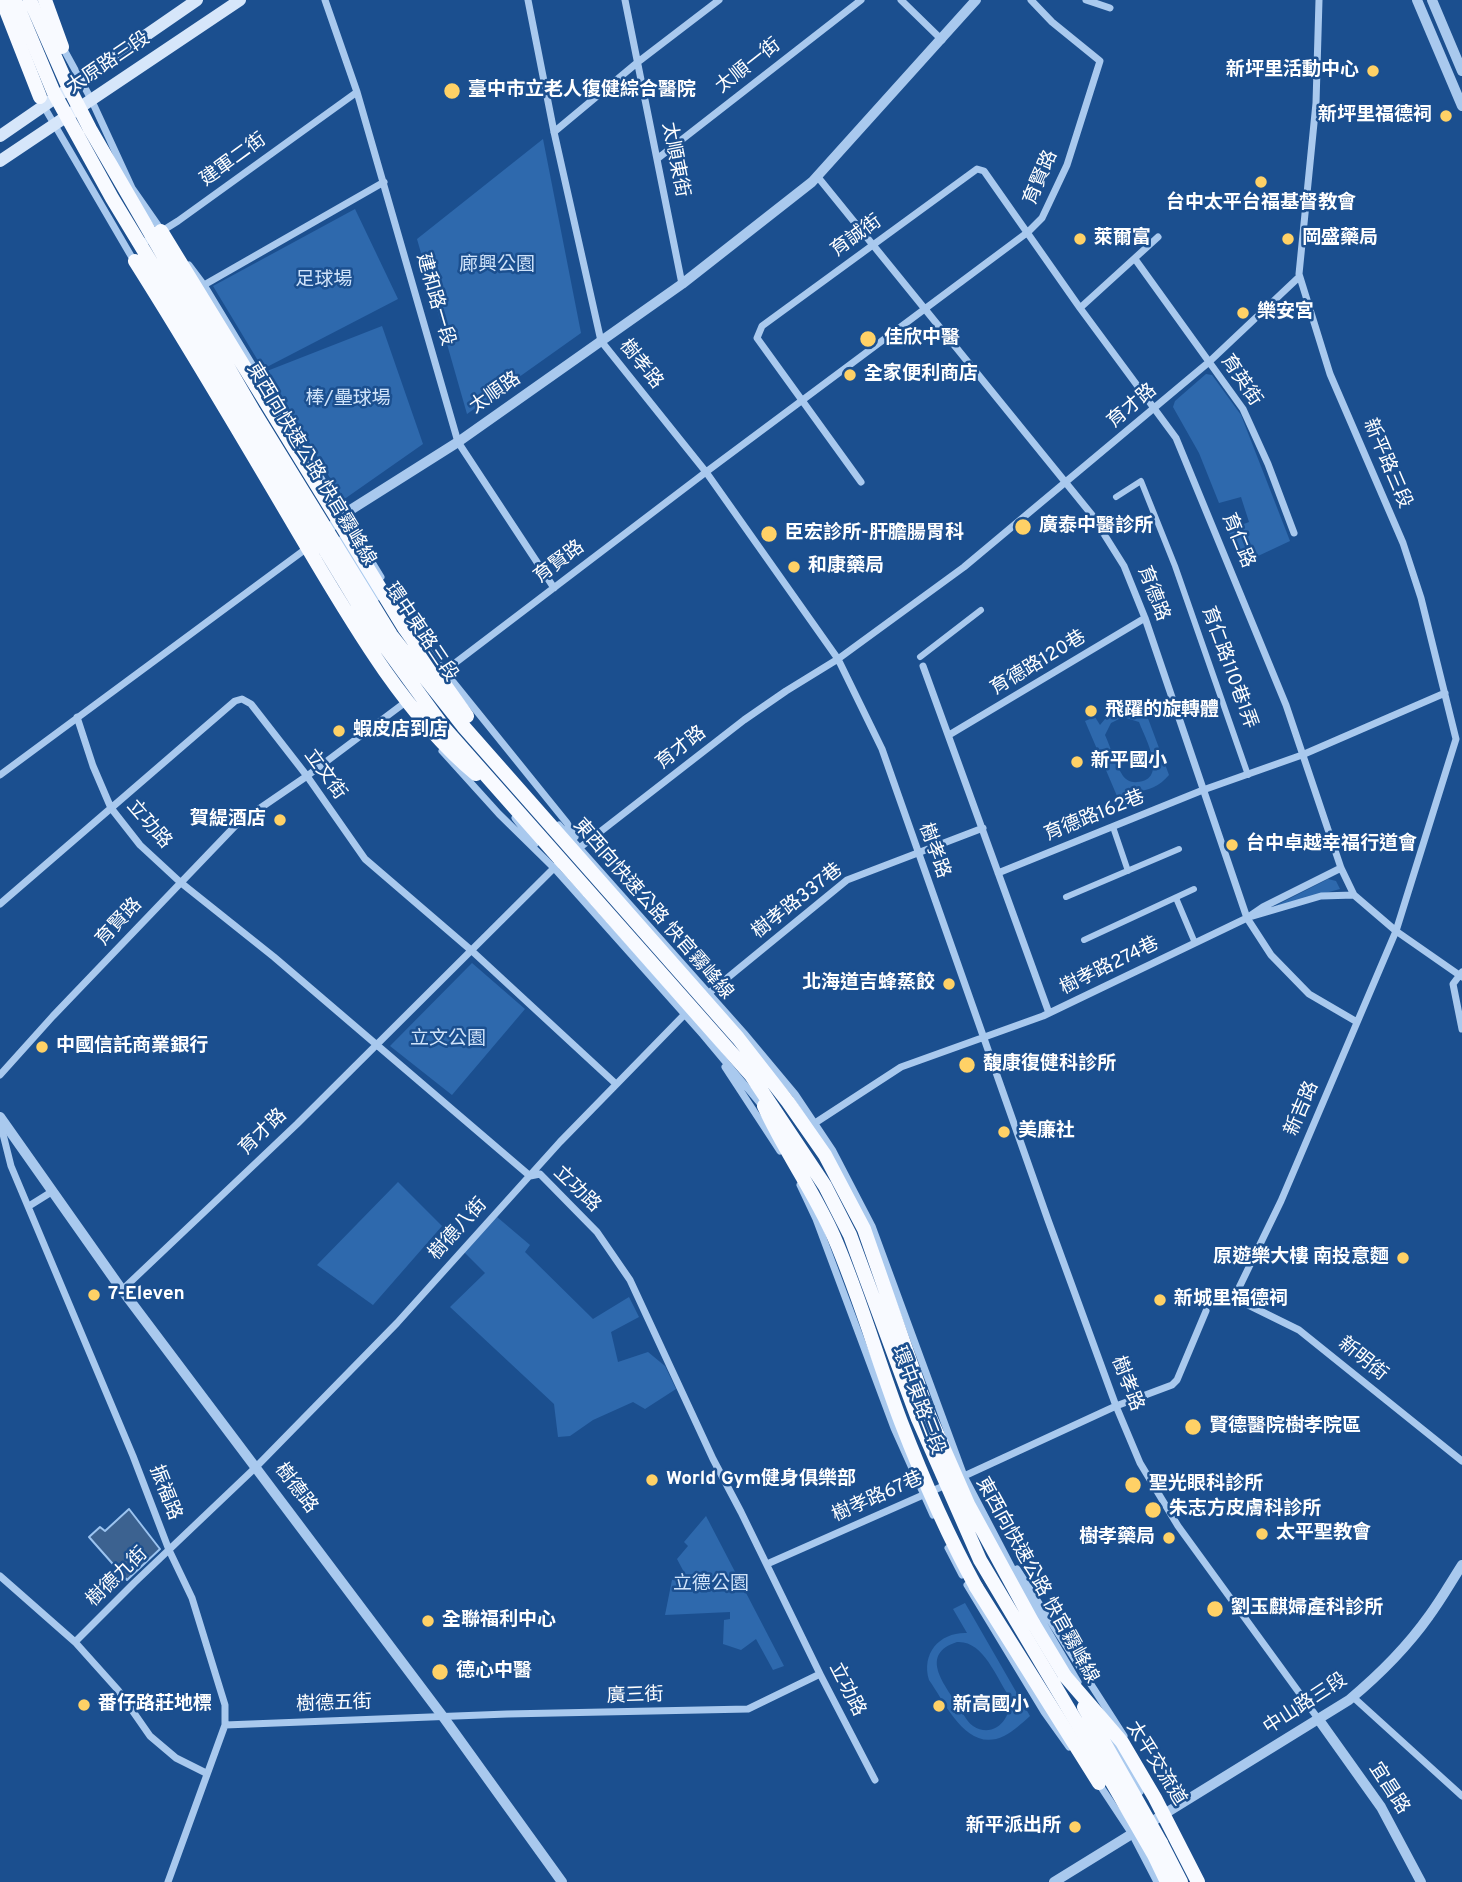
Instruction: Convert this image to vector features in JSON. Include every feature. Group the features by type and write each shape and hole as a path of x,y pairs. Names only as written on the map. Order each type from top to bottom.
{"highway":[{"path":"2,0 42,101"},
{"name":"東西向快速公路 快官霧峰線","path":"15,0 54,93 112,198 378,637 445,729 751,1075 825,1186 850,1235 918,1419 980,1560 1109,1776 1167,1882"},
{"name":"東西向快速公路 快官霧峰線","path":"30,0 67,85 90,129 254,412 384,623 415,668 463,726 738,1038 825,1155 864,1229 929,1415 968,1504 1182,1882"},
{"path":"45,0 62,47"},
{"path":"161,230 405,629 522,790"},
{"path":"132,257 369,647 456,758 508,801"},
{"path":"751,1075 773,1125 812,1190 835,1238 902,1424 939,1516 975,1587 1098,1783"},
{"name":"太平交流道","path":"1065,1676 1122,1742 1199,1882"}],"main road":[{"name":"太原路三段","path":"0,136 42,101 86,91 240,0"},
{"name":"太原路三段","path":"0,162 191,2"}],"street":[{"name":"環中東路三段","path":"38,0 86,91 132,188 204,285 411,627 567,823 580,847"},
{"path":"52,0 62,47"},
{"name":"建和路一段","path":"325,0 384,182 457,442 554,588"},
{"name":"樹孝路","path":"528,0 554,132 601,341 706,472 838,659 882,749 917,854 1116,1406 1140,1463 1178,1526 1319,1720"},
{"name":"太順東街","path":"625,0 682,284"},
{"path":"554,132 638,62 719,0"},
{"name":"太順一街","path":"657,159 861,0"},
{"path":"901,0 942,40"},
{"name":"太順路","path":"0,775 308,548 344,514 457,442 682,284 817,176 976,0"},
{"name":"育賢路","path":"0,1075 237,824 307,776 403,704 706,472 1028,232 1042,218 1067,165 1100,61 1052,22 1031,0"},
{"path":"1086,0 1110,8"},
{"name":"新平路三段","path":"1319,0 1316,103 1299,277 1330,374 1403,544 1421,598 1457,739 1396,931"},
{"path":"1417,0 1462,106"},
{"path":"1432,0 1462,71"},
{"name":"環中東路三段","path":"0,13 52,121 132,257 167,323 308,548 412,696 554,868"},
{"name":"建軍二街","path":"132,257 161,230 357,92"},
{"name":"育誠街","path":"803,399 757,338 762,326 977,169 984,170 1028,232"},
{"name":"育德路","path":"817,176 1092,515 1124,566 1247,918 1271,955 1310,994 1357,1022"},
{"path":"204,285 384,182"},
{"name":"環中東路三段","path":"161,230 188,285 265,408 397,634 466,724 580,847 795,1094 849,1178 872,1226 964,1476 992,1532 1121,1756 1182,1882"},
{"name":"育仁路","path":"1028,232 1080,308 1176,438 1286,705 1341,868 1354,895"},
{"path":"1080,308 1158,237"},
{"name":"環中東路三段","path":"132,257 164,295 366,651 403,704 499,814 554,868 704,1034 789,1143 818,1192 839,1238 935,1490 966,1557 1058,1706 1098,1783"},
{"name":"育英街","path":"1135,259 1243,410 1268,464 1294,533"},
{"name":"育才路","path":"122,1290 377,1046 554,868 744,720 838,659 954,575 1156,409 1299,277"},
{"path":"803,399 861,482"},
{"name":"育仁路110巷1弄","path":"1116,498 1141,481 1177,573 1248,775"},
{"path":"920,657 981,610"},
{"name":"育德路120巷","path":"949,734 1144,618"},
{"path":"923,666 1049,1013"},
{"path":"1203,790 1302,755 1445,693"},
{"name":"立文街","path":"0,904 235,701 243,699 251,704 307,776 365,859 472,951 616,1084"},
{"name":"立功路","path":"77,717 93,766 111,808 140,845 180,882 274,957 530,1176 540,1174 597,1232 630,1280 713,1459 875,1780"},
{"name":"育德路162巷","path":"998,873 1203,790"},
{"path":"1113,827 1128,871"},
{"name":"樹孝路337巷","path":"709,993 848,880 983,828"},
{"path":"1066,897 1179,849"},
{"path":"1247,918 1263,907 1341,868"},
{"path":"1084,940 1194,889"},
{"path":"1247,918 1321,896 1354,895 1396,931 1461,975 1452,984 1462,1029"},
{"path":"1176,898 1195,943"},
{"name":"樹孝路274巷","path":"815,1123 901,1068 1049,1013 1247,918"},
{"name":"新吉路","path":"1234,1298 1280,1200 1396,931"},
{"name":"樹德八街","path":"256,1468 397,1323 559,1142 685,1014"},
{"name":"環中東路三段","path":"704,1034 799,1183 816,1219 894,1428 923,1496 979,1608 1044,1712 1098,1783 1132,1834 1157,1882"},
{"name":"樹德路","path":"0,1119 122,1290 444,1718 562,1882"},
{"name":"振福路","path":"0,1119 11,1166 133,1456 169,1550 192,1598 225,1705 225,1725 168,1882"},
{"path":"29,1206 53,1191"},
{"name":"新明街","path":"1234,1298 1299,1330 1462,1461"},
{"path":"1116,1406 1172,1385 1177,1380 1206,1311"},
{"name":"樹孝路67巷","path":"767,1564 923,1496 1116,1406"},
{"name":"樹德九街","path":"75,1642 256,1468"},
{"name":"環中東路三段","path":"992,1532 1094,1686 1168,1813 1199,1882"},
{"name":"中山路三段","path":"1054,1882 1353,1697 1387,1666 1416,1633 1462,1565"},
{"path":"0,1576 75,1642 118,1690 150,1736 177,1758 206,1773"},
{"name":"廣三街","path":"444,1718 508,1714 748,1709 820,1674"},
{"path":"1353,1697 1462,1796"},
{"name":"樹德五街","path":"225,1725 444,1718"},
{"name":"宜昌路","path":"1319,1720 1381,1807 1421,1882"}],"green space":[{"name":"廊興公園","path":"543,139 581,333 467,414 417,239"},
{"name":"足球場","path":"355,209 398,299 263,369 213,286"},
{"name":"棒/壘球場","path":"382,326 423,444 343,500 267,371"},
{"path":"1206,374 1212,375 1241,415 1290,541 1241,564 1228,530 1249,522 1241,497 1219,503 1199,453 1173,407 1175,401"},
{"path":"1125,707 1146,713 1169,775 1152,788 1131,791 1133,799 1120,803 1085,721 1095,717 1100,725 1110,713","holes":["1123,717 1139,722 1153,766 1152,774 1147,780 1133,782 1126,779 1120,771 1105,735 1111,723"]},
{"path":"1328,879 1336,881 1340,889 1273,907"},
{"name":"立文公園","path":"472,963 525,1009 452,1095 390,1046"},
{"path":"398,1182 442,1226 373,1305 317,1265"},
{"path":"497,1217 530,1245 525,1252 593,1319 629,1297 639,1317 611,1332 618,1362 648,1352 665,1366 676,1389 645,1409 633,1402 593,1420 570,1436 558,1437 554,1404 450,1307 485,1273 464,1252"},
{"name":"立德公園","path":"706,1516 784,1666 773,1670 756,1639 741,1650 723,1644 724,1620 730,1619 730,1612 665,1615 672,1580 685,1574 677,1559 688,1546 684,1542"},
{"path":"965,1603 1030,1716 1004,1736 991,1740 968,1733 950,1713 929,1680 928,1661 935,1646 949,1636 967,1633 953,1609","holes":["957,1642 966,1643 988,1661 1009,1696 1008,1712 1001,1724 995,1728 981,1730 973,1726 941,1679 937,1662 939,1654"]}],"shaded area":[{"path":"129,1509 160,1549 127,1580 89,1537 100,1527 105,1531"}],"place":[{"name":"新坪里活動中心","path":"1373,71"},
{"name":"臺中市立老人復健綜合醫院","path":"452,91"},
{"name":"新坪里福德祠","path":"1446,116"},
{"name":"台中太平台福基督教會","path":"1261,182"},
{"name":"萊爾富","path":"1080,239"},
{"name":"岡盛藥局","path":"1288,239"},
{"name":"樂安宮","path":"1243,313"},
{"name":"佳欣中醫","path":"868,339"},
{"name":"全家便利商店","path":"850,375"},
{"name":"廣泰中醫診所","path":"1023,527"},
{"name":"臣宏診所-肝膽腸胃科","path":"769,534"},
{"name":"和康藥局","path":"794,567"},
{"name":"飛躍的旋轉體","path":"1091,711"},
{"name":"蝦皮店到店","path":"339,731"},
{"name":"新平國小","path":"1077,762"},
{"name":"賀緹酒店","path":"280,820"},
{"name":"台中卓越幸福行道會","path":"1232,845"},
{"name":"北海道吉蜂蒸餃","path":"949,984"},
{"name":"中國信託商業銀行","path":"42,1047"},
{"name":"馥康復健科診所","path":"967,1065"},
{"name":"美廉社","path":"1004,1132"},
{"name":"原遊樂大樓 南投意麵","path":"1403,1258"},
{"name":"7-Eleven","path":"94,1295"},
{"name":"新城里福德祠","path":"1160,1300"},
{"name":"賢德醫院樹孝院區","path":"1193,1427"},
{"name":"World Gym健身俱樂部","path":"652,1480"},
{"name":"聖光眼科診所","path":"1133,1485"},
{"name":"朱志方皮膚科診所","path":"1153,1510"},
{"name":"太平聖教會","path":"1262,1534"},
{"name":"樹孝藥局","path":"1169,1538"},
{"name":"劉玉麒婦產科診所","path":"1215,1609"},
{"name":"全聯福利中心","path":"428,1621"},
{"name":"德心中醫","path":"440,1672"},
{"name":"番仔路莊地標","path":"84,1705"},
{"name":"新高國小","path":"939,1706"},
{"name":"新平派出所","path":"1075,1827"}]}
